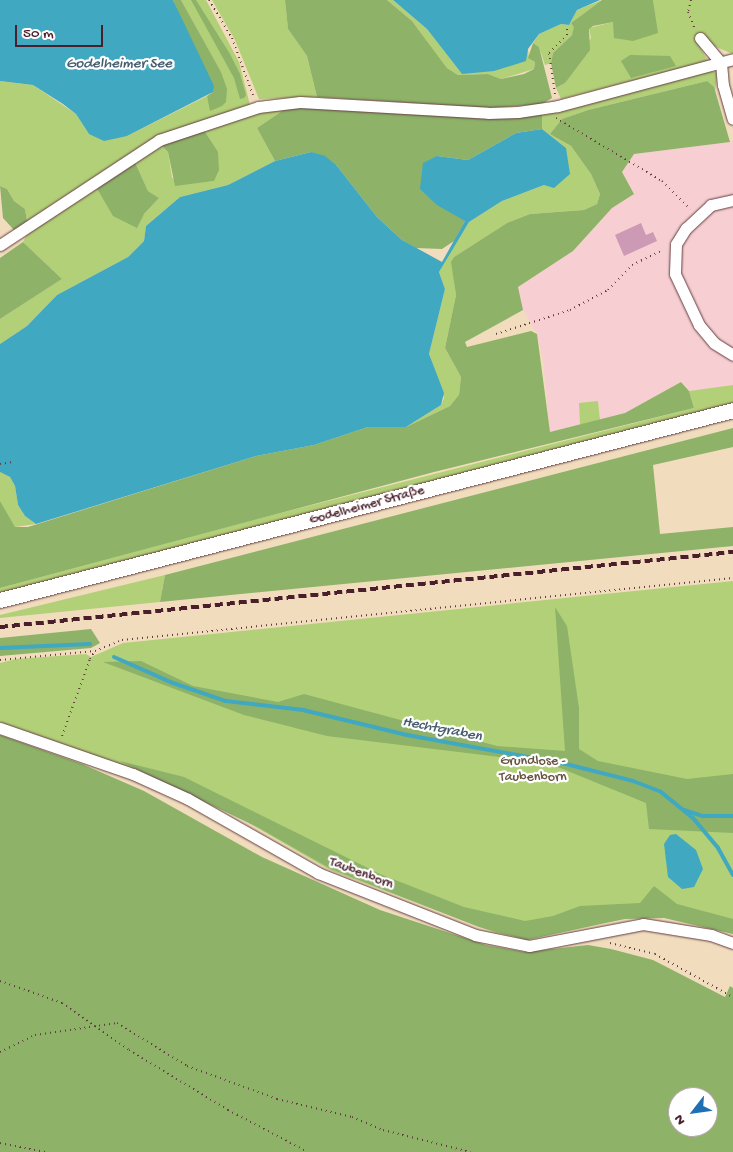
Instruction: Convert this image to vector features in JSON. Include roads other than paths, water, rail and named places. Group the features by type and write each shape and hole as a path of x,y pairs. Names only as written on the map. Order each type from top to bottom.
{"main road":[{"name":"Godelheimer Straße","path":"0,600 733,410"}],"lane":[{"path":"700,38 721,62 723,85 733,119"},
{"path":"0,245 159,140 258,107 300,102 488,113 552,107 733,59"},
{"path":"733,200 711,205 695,216 676,244 675,274 684,297 699,325 714,344 733,355"},
{"name":"Taubenborn","path":"0,728 133,774 188,799 318,873 475,935 529,946 643,924 711,935 733,943"}],"water":[{"name":"Godelheimer See","path":"0,0 173,0 214,86 213,92 127,136 104,141 89,134 76,114 33,85 0,81"},
{"path":"393,0 600,0 577,10 569,25 561,24 539,34 528,49 526,61 494,71 462,74 427,29"},
{"path":"542,129 566,148 570,174 554,188 544,185 502,201 469,222 439,272 445,289 429,354 444,393 441,405 406,427 368,427 314,445 256,456 36,524 25,516 18,505 15,486 10,477 0,472 0,344 27,326 57,295 128,257 144,241 146,226 180,197 228,185 275,161 311,152 325,156 337,166 377,217 402,240 442,262 465,221 437,205 420,189 423,163 437,156 468,160 516,133"},
{"path":"676,834 696,850 703,869 694,887 682,889 668,877 664,844 670,835"}],"waterway":[{"name":"Hechtgraben","path":"0,648 90,644"},
{"name":"Hechtgraben","path":"114,657 173,683 226,701 303,710 407,735 566,764 633,781 661,792 693,818 718,848 733,875"},
{"path":"684,810 703,816 733,816"}],"railway":[{"path":"0,627 733,552"}],"park label":[{"name":"Grundlose - Taubenborn","path":"533,770"}]}
